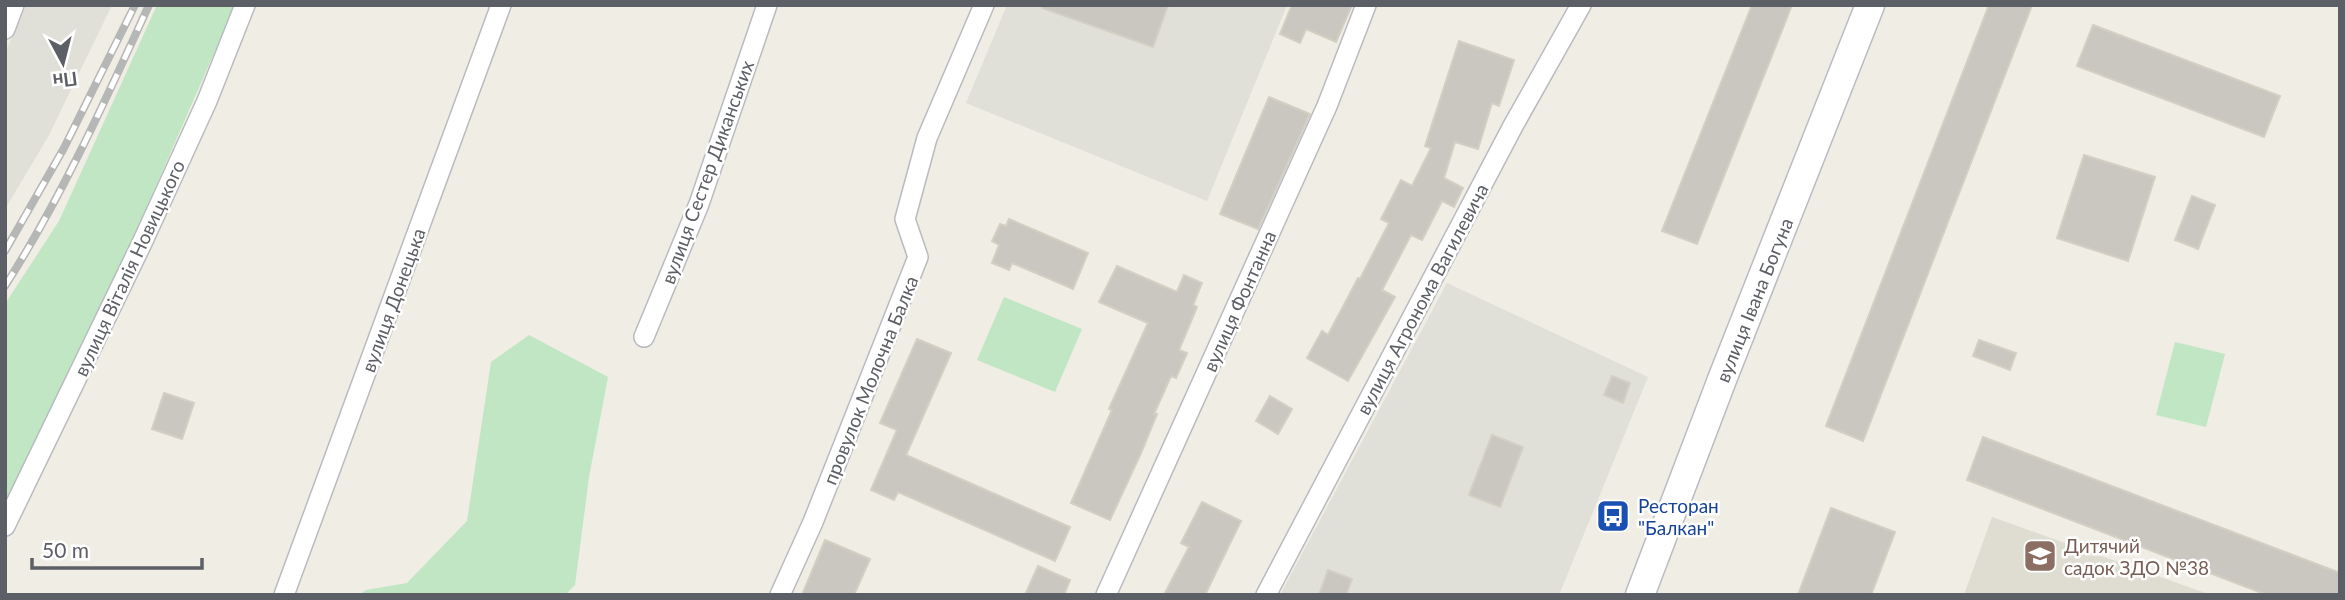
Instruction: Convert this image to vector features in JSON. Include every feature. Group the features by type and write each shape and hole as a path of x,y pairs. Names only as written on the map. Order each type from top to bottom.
{"street":[{"path":"5,29 14,5"},
{"name":"вулиця Віталія Новицького","path":"5,526 142,243 207,101 245,5"},
{"name":"вулиця Донецька","path":"284,595 501,5"},
{"name":"вулиця Сестер Диканських","path":"644,337 699,204 767,5"},
{"name":"провулок Молочна Балка","path":"780,595 823,498 918,257 905,219 927,138 984,5"},
{"name":"вулиця Фонтанна","path":"1106,595 1327,106 1366,5"},
{"name":"вулиця Агронома Вагилевича","path":"1266,595 1513,126 1581,5"},
{"name":"вулиця Івана Богуна","path":"1640,595 1870,5"}],"shaded area":[{"path":"26,5 112,5 48,137 5,209 5,53"},
{"path":"1007,5 1287,5 1207,201 966,103"},
{"path":"1447,283 1648,377 1559,595 1280,595"},
{"name":"Дитячий садок ЗДО №38","path":"1992,517 2211,595 1964,595"}],"green space":[{"path":"157,5 235,5 124,259 5,503 5,304 59,221"},
{"path":"1004,297 1082,329 1055,392 977,360"},
{"path":"529,335 608,377 589,477 575,585 565,595 359,595 366,590 407,583 467,521 491,362"},
{"path":"2175,342 2225,354 2206,427 2156,415"}],"building":[{"path":"1043,5 1168,5 1153,47 1042,8"},
{"path":"1292,5 1352,5 1336,42 1306,29 1300,43 1280,34"},
{"path":"1752,5 1792,5 1697,244 1662,231"},
{"path":"1989,5 2032,5 1863,441 1826,426"},
{"path":"2093,25 2280,96 2264,137 2077,66"},
{"path":"1459,41 1514,60 1499,106 1492,103 1478,149 1455,142 1444,178 1463,188 1454,207 1442,201 1422,240 1411,235 1382,290 1395,297 1348,381 1307,358 1322,331 1328,335 1358,278 1360,279 1389,223 1381,219 1401,180 1412,186 1431,148 1425,146"},
{"path":"1269,97 1310,114 1258,229 1220,214"},
{"path":"2084,155 2155,177 2128,261 2057,238"},
{"path":"2192,196 2215,205 2198,249 2175,240"},
{"path":"1009,219 1088,253 1073,289 1012,263 1009,270 992,263 999,245 992,241 1000,224 1006,226"},
{"path":"1117,266 1177,292 1184,275 1202,283 1193,305 1197,307 1179,350 1187,353 1176,378 1171,376 1141,453 1110,520 1071,503 1148,323 1099,302"},
{"path":"917,339 951,353 906,455 1070,527 1055,561 898,492 894,500 871,490 897,430 880,423"},
{"path":"1979,340 2016,353 2010,370 1973,356"},
{"path":"1612,376 1630,383 1623,403 1604,395"},
{"path":"164,393 194,403 182,439 152,429"},
{"path":"1270,396 1292,409 1278,434 1256,421"},
{"path":"1492,435 1523,447 1500,507 1469,495"},
{"path":"1983,437 2340,573 2340,595 2267,595 1967,480"},
{"path":"1202,502 1241,521 1205,595 1164,595 1189,547 1181,543"},
{"path":"1831,508 1895,532 1871,595 1798,595"},
{"path":"825,540 870,559 854,595 802,595"},
{"path":"1038,566 1070,580 1064,595 1025,595"},
{"path":"1328,570 1352,579 1346,595 1319,595"}],"railway":[{"path":"5,251 64,148 135,5"},
{"path":"5,286 64,183 149,5"}],"place":[{"name":"Ресторан \"Балкан\"","path":"1613,516"},
{"name":"Дитячий садок ЗДО №38","path":"2040,556"}]}
